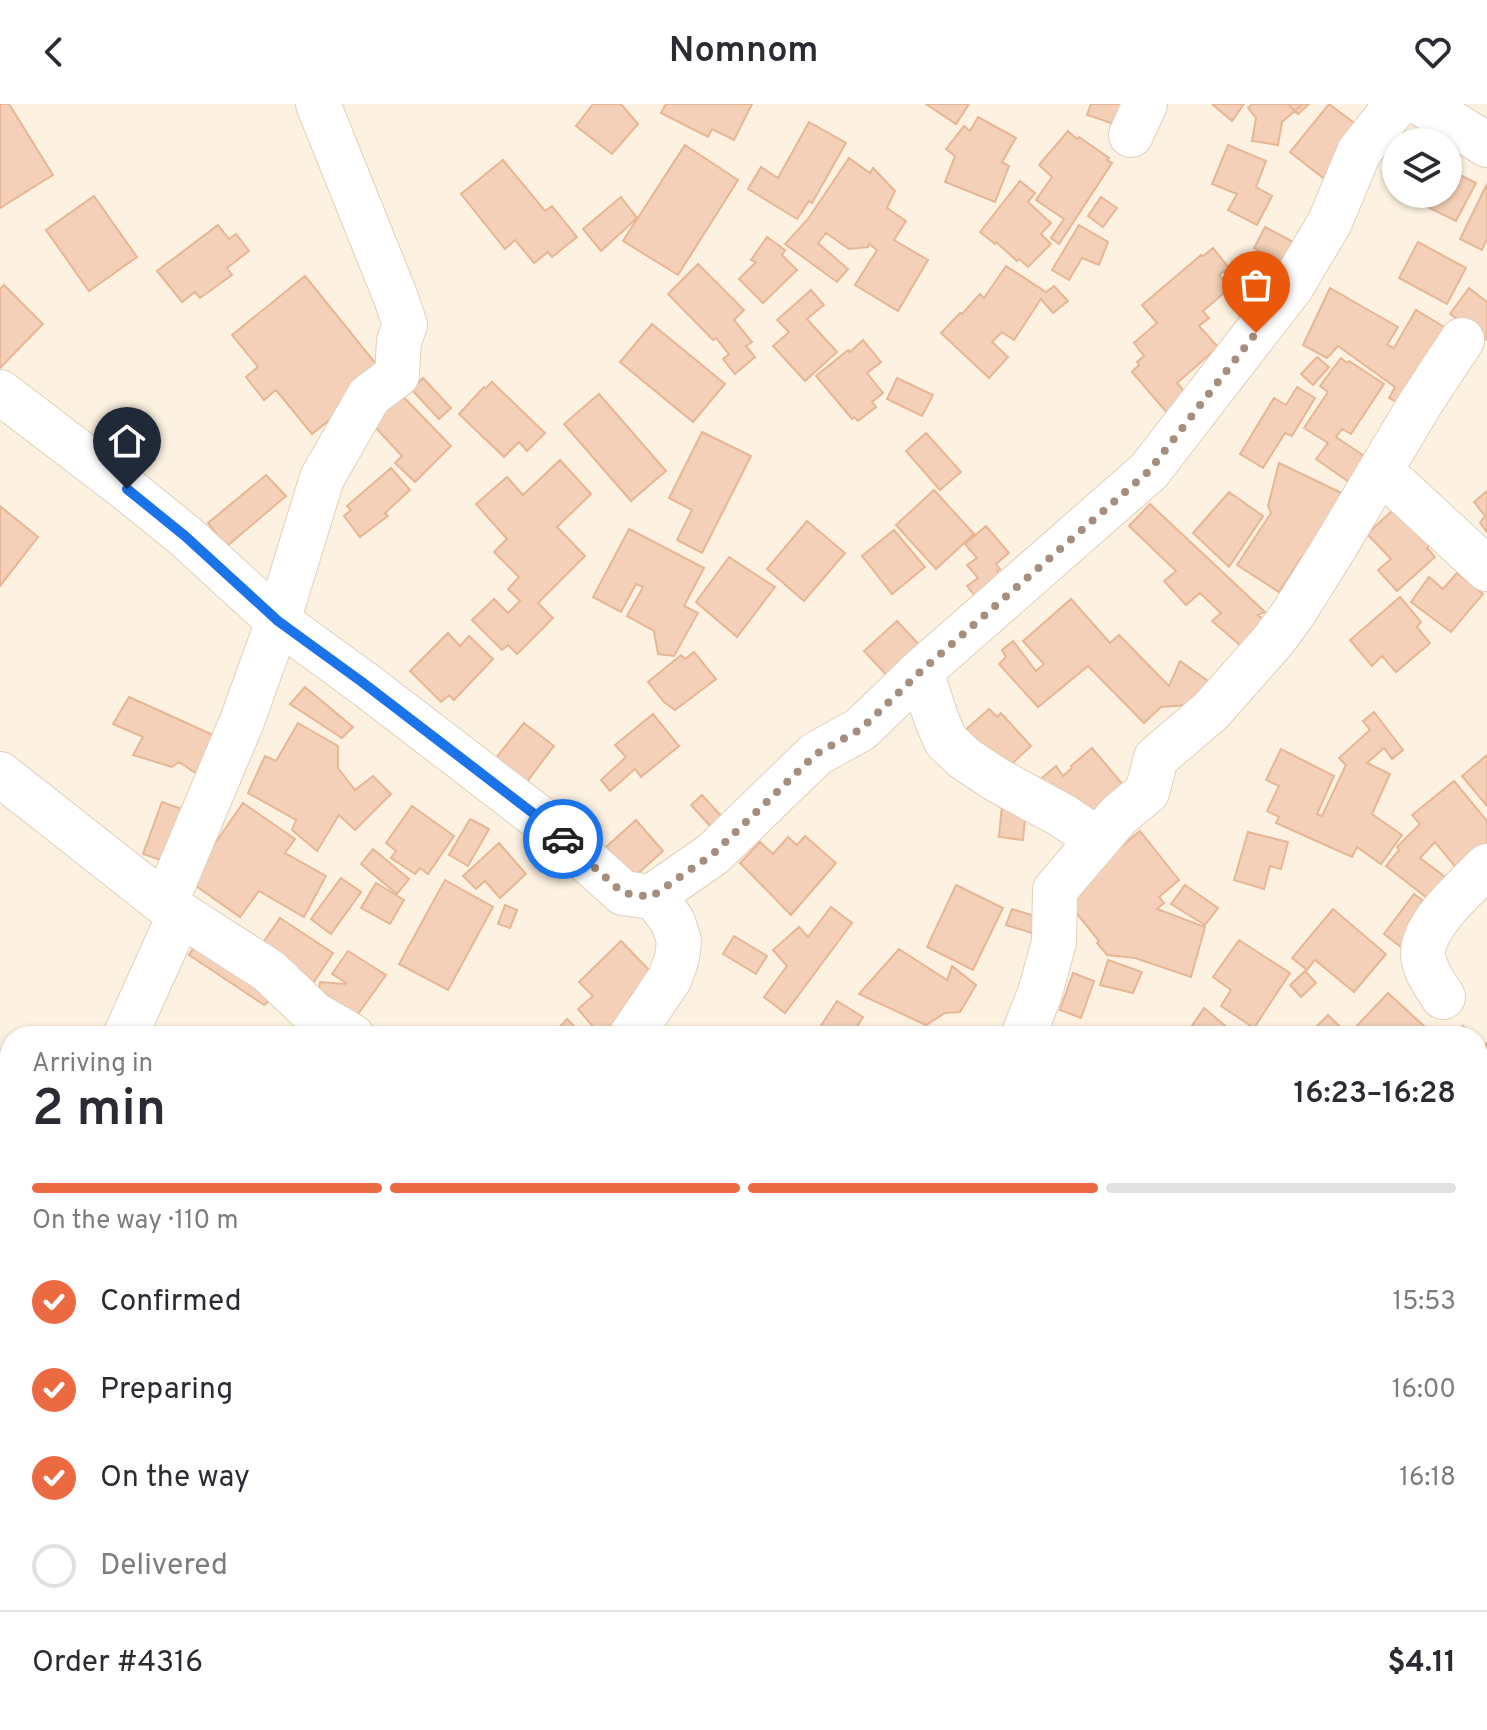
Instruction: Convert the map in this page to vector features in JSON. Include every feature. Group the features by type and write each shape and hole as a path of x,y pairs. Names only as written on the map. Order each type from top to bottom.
{"street":[{"path":"129,1026 278,621 322,478 369,396 397,375 399,341 405,325 318,104"},
{"path":"651,897 713,854 816,754 861,729 921,671 1149,471 1292,286 1330,222 1359,152 1397,104"},
{"path":"1422,104 1487,145"},
{"path":"1027,1026 1054,942 1055,890 1119,815 1147,792 1156,758 1211,711 1293,614 1462,340"},
{"path":"0,392 127,489 278,621 542,820 623,893 651,897 659,903 673,922 679,941 677,958 670,978 638,1026"},
{"path":"1381,471 1487,569"},
{"path":"921,671 946,741 964,758 997,780 1063,816 1097,839"},
{"path":"0,774 173,909 269,971 314,1014 335,1026"},
{"path":"1443,997 1428,972 1423,952 1430,931 1487,866"}],"building":[{"path":"0,104 9,104 53,175 0,208"},
{"path":"593,104 621,104 638,124 612,154 576,126"},
{"path":"666,104 752,104 734,140 712,129 708,137 661,113"},
{"path":"926,104 969,104 956,124"},
{"path":"1091,104 1134,104 1126,128 1087,115"},
{"path":"1212,104 1244,104 1232,121"},
{"path":"1252,104 1303,104 1282,122 1278,145 1252,141 1256,118 1248,108"},
{"path":"1288,104 1309,104 1298,114"},
{"path":"1329,104 1366,132 1327,181 1290,152"},
{"path":"978,117 1016,138 1002,162 1009,166 995,202 945,182 955,156 946,149 964,126 970,131"},
{"path":"809,122 846,143 812,203 809,201 797,219 748,189 761,167 778,178"},
{"path":"1068,131 1112,163 1059,244 1051,238 1064,219 1036,200 1052,177 1039,165"},
{"path":"685,145 738,180 678,275 623,241"},
{"path":"1228,145 1266,161 1256,187 1272,196 1257,225 1228,210 1237,194 1212,184"},
{"path":"849,158 870,173 873,168 895,191 887,208 906,221 894,240 928,260 898,311 855,285 877,250 869,244 868,247 849,249 826,233 818,243 848,269 837,282 785,244 808,219"},
{"path":"503,160 545,211 552,206 577,237 552,257 548,252 534,263 515,240 505,249 461,194"},
{"path":"1462,176 1476,183 1456,221 1429,208 1462,208"},
{"path":"1020,181 1035,193 1028,202 1051,223 1041,234 1051,244 1028,267 980,232"},
{"path":"1487,184 1487,239 1482,250 1460,239"},
{"path":"94,196 137,257 89,291 46,230"},
{"path":"621,197 637,218 601,251 583,229"},
{"path":"1101,197 1117,208 1103,227 1088,216"},
{"path":"218,225 229,239 236,234 249,251 227,268 232,275 200,298 195,292 182,302 157,271"},
{"path":"1079,225 1108,242 1099,265 1082,258 1069,280 1052,270"},
{"path":"1265,227 1297,244 1285,266 1254,248"},
{"path":"767,237 785,250 782,255 797,270 763,303 739,279 756,262 751,260"},
{"path":"1418,242 1466,268 1447,304 1399,278"},
{"path":"1213,248 1229,268 1219,275 1230,288 1203,311 1209,318 1199,326 1218,347 1177,383 1188,396 1168,414 1132,372 1144,356 1134,343 1157,323 1142,305"},
{"path":"698,264 744,310 734,320 752,342 746,346 755,357 735,374 723,359 729,354 716,338 713,340 668,294"},
{"path":"1006,266 1046,292 1054,286 1068,301 1053,313 1041,299 1014,340 1002,332 992,342 1008,357 989,378 941,333 980,294 984,298"},
{"path":"305,276 385,375 312,434 276,390 264,400 246,377 258,367 232,335"},
{"path":"4,285 43,324 0,368 0,289"},
{"path":"1330,288 1398,327 1387,345 1394,348 1416,310 1454,333 1410,408 1389,398 1395,387 1338,346 1327,358 1303,345"},
{"path":"1469,288 1487,302 1487,340 1450,314"},
{"path":"811,290 824,305 807,319 837,352 805,381 773,346 789,332 777,320"},
{"path":"652,324 725,384 693,422 620,362"},
{"path":"863,340 881,362 867,373 883,393 872,402 876,407 858,421 854,417 852,419 816,376"},
{"path":"1317,357 1329,367 1313,385 1301,374"},
{"path":"1341,358 1384,384 1351,434 1342,429 1336,437 1379,466 1362,491 1316,459 1328,443 1304,428 1328,392 1320,386"},
{"path":"423,378 451,408 439,419 411,389"},
{"path":"897,378 933,395 922,416 887,399"},
{"path":"492,382 545,433 527,451 519,442 504,457 459,414"},
{"path":"390,383 451,446 415,482 395,463 402,456 361,412"},
{"path":"1297,387 1315,398 1292,436 1285,433 1263,468 1240,454 1274,398 1286,405"},
{"path":"599,394 666,471 631,501 564,424"},
{"path":"702,432 751,456 702,553 677,540 692,510 669,498"},
{"path":"926,433 961,472 940,490 906,451"},
{"path":"560,460 591,494 557,527 585,556 538,603 553,618 517,654 508,645 502,650 472,620 494,599 508,613 520,601 508,589 519,577 494,552 507,539 476,504 507,477 523,495"},
{"path":"1279,463 1352,498 1312,575 1301,558 1279,592 1237,565 1271,513 1268,506"},
{"path":"391,468 410,490 385,513 388,516 360,537 344,516 351,510 347,506"},
{"path":"266,475 286,496 226,547 208,523"},
{"path":"934,490 974,534 936,569 896,525"},
{"path":"1487,491 1487,532 1480,523 1485,516 1474,502"},
{"path":"1229,492 1263,516 1229,567 1193,533"},
{"path":"1150,504 1265,612 1258,615 1275,630 1249,653 1212,621 1221,613 1200,593 1186,605 1164,581 1176,571 1129,526"},
{"path":"0,506 38,537 0,586"},
{"path":"1396,507 1430,545 1427,548 1435,557 1397,591 1378,570 1391,559 1367,534"},
{"path":"807,521 845,553 804,601 767,569"},
{"path":"986,526 1009,553 996,564 1000,569 997,571 1010,587 984,607 967,586 978,578 967,565 977,558 965,544"},
{"path":"629,529 704,568 684,606 698,613 674,656 658,654 654,631 627,616 643,587 636,584 621,612 593,597"},
{"path":"894,530 925,567 892,594 862,556"},
{"path":"729,557 775,587 737,637 696,602"},
{"path":"1457,573 1483,594 1451,632 1411,602 1429,577 1443,589"},
{"path":"1400,597 1421,622 1417,627 1430,643 1396,672 1382,656 1372,666 1350,640"},
{"path":"1071,599 1110,643 1119,635 1169,686 1180,661 1222,691 1200,704 1161,707 1144,723 1088,666 1038,707 999,664 1006,657 1002,650 1013,641 1036,671 1044,664 1023,641"},
{"path":"897,621 925,651 892,681 864,651"},
{"path":"448,633 460,646 469,636 493,659 454,700 449,695 441,702 410,671"},
{"path":"694,652 716,679 675,710 648,682 681,655 685,659"},
{"path":"305,687 353,727 342,738 290,704"},
{"path":"129,697 222,739 203,778 179,762 172,767 133,755 143,737 113,724"},
{"path":"989,709 997,717 1001,713 1031,746 1001,774 955,739"},
{"path":"1374,712 1403,750 1392,759 1384,748 1367,763 1390,774 1372,814 1402,835 1381,864 1357,847 1352,857 1276,823 1279,817 1267,811 1279,786 1266,780 1281,749 1334,776 1317,814 1322,816 1346,765 1339,758 1370,730 1363,721"},
{"path":"653,714 679,746 641,777 635,769 610,791 601,780 626,757 615,745"},
{"path":"298,723 338,746 338,768 355,790 373,776 391,794 355,830 339,815 317,851 292,830 296,820 248,793 265,756 276,761"},
{"path":"524,723 554,746 526,783 495,759"},
{"path":"1092,748 1130,793 1095,826 1037,782 1056,766 1063,776"},
{"path":"1487,755 1487,806 1462,776"},
{"path":"1454,781 1487,821 1487,846 1458,870 1435,842 1420,858 1456,885 1439,907 1386,866 1399,850 1397,847 1420,824 1412,815"},
{"path":"702,795 733,829 722,839 691,805"},
{"path":"162,802 185,810 166,862 143,854"},
{"path":"243,803 295,839 285,853 326,876 304,917 259,891 240,917 189,881"},
{"path":"1002,805 1026,808 1023,840 999,837"},
{"path":"412,806 454,836 428,874 420,868 415,874 391,858 396,851 386,843"},
{"path":"470,819 489,829 468,866 449,855"},
{"path":"636,820 663,851 624,886 597,855"},
{"path":"1140,831 1179,880 1159,897 1164,903 1157,909 1205,927 1191,977 1135,958 1107,955 1062,895"},
{"path":"1248,832 1288,842 1281,869 1270,866 1264,889 1234,880"},
{"path":"805,836 836,863 791,915 740,863 760,842 773,854 788,837 797,845"},
{"path":"499,843 526,874 500,898 485,881 476,889 463,876"},
{"path":"373,849 409,879 397,894 361,864"},
{"path":"341,878 361,892 331,934 311,919"},
{"path":"445,880 493,907 448,990 399,964"},
{"path":"376,883 404,900 390,924 361,908"},
{"path":"956,885 1003,908 973,970 927,947"},
{"path":"1185,885 1218,908 1205,925 1171,904"},
{"path":"1414,894 1435,910 1405,950 1384,934"},
{"path":"505,905 517,910 510,928 498,924"},
{"path":"831,907 852,923 785,1013 764,997 787,966 773,950 799,927 808,937"},
{"path":"1012,909 1051,921 1045,937 1006,925"},
{"path":"1333,909 1386,954 1354,992 1315,960 1307,970 1292,958"},
{"path":"280,918 333,953 308,991 254,956"},
{"path":"734,936 767,956 756,974 723,954"},
{"path":"200,937 281,991 264,1005 189,955"},
{"path":"1239,940 1290,973 1255,1026 1221,1006 1231,990 1213,977"},
{"path":"621,941 653,974 631,995 645,1012 629,1026 592,1026 578,1009 593,996 579,982"},
{"path":"899,949 947,980 952,966 976,985 960,1012 945,1013 926,1025 859,994"},
{"path":"348,951 386,975 353,1021 319,991 320,982 346,983 332,974"},
{"path":"1108,960 1142,972 1133,993 1100,985"},
{"path":"1305,971 1316,983 1301,997 1290,985"},
{"path":"1073,973 1094,981 1081,1018 1060,1010"},
{"path":"1388,993 1424,1026 1357,1026"},
{"path":"837,1001 863,1017 857,1026 821,1026"},
{"path":"1204,1008 1225,1026 1192,1026"},
{"path":"1328,1015 1340,1026 1317,1026"},
{"path":"567,1019 574,1026 560,1026"}],"way so far":[{"path":"563,839 623,893 651,897 713,854 816,754 861,729 921,671 1149,471 1256,333"}],"route":[{"path":"127,489 185,536 278,621 407,716 563,839"}]}
